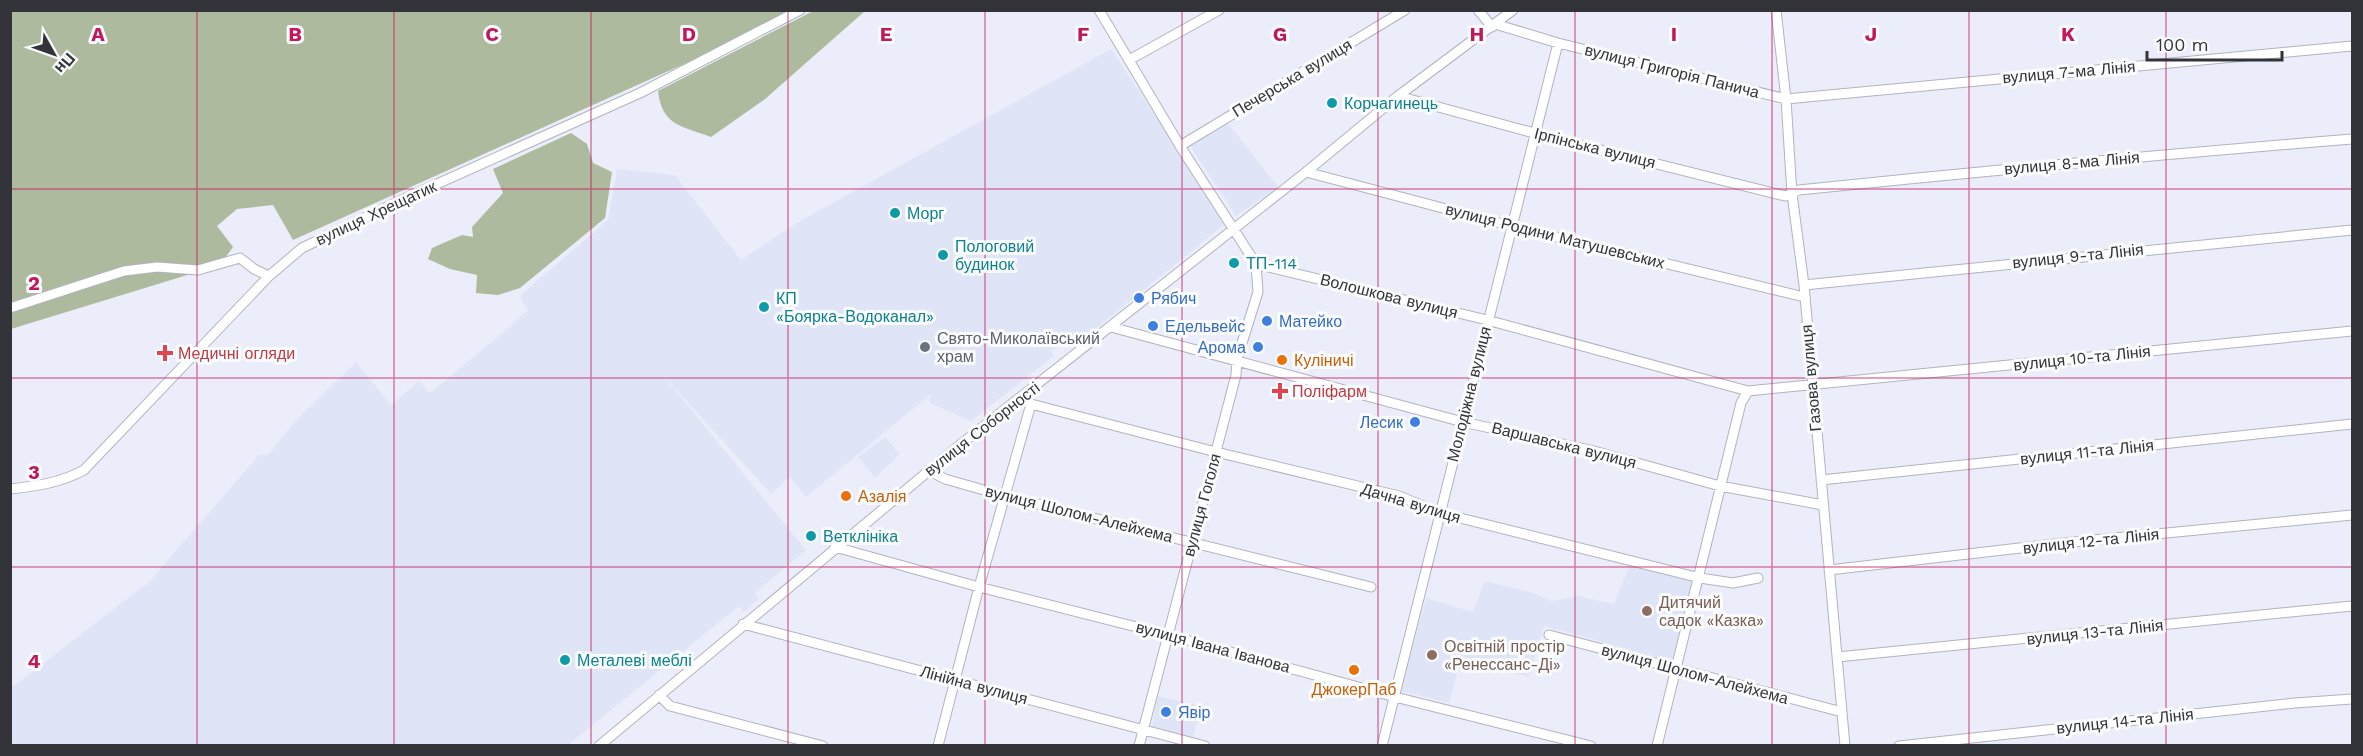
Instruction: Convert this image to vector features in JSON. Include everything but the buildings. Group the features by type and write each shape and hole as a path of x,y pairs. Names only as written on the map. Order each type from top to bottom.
{"street":[{"name":"вулиця Хрещатик","path":"10,489 67,480 84,470 269,276 302,248 410,196 640,93 801,10"},
{"path":"1099,10 1180,146 1256,264"},
{"path":"1129,60 1219,10"},
{"name":"Печерська вулиця","path":"1180,146 1405,10"},
{"path":"1478,10 1493,25"},
{"name":"вулиця Соборності","path":"599,746 928,470 1306,172 1398,96 1513,10"},
{"name":"Газова вулиця","path":"1779,11 1792,194 1804,285 1845,746"},
{"name":"вулиця Григорія Панича","path":"1493,25 1558,44 1786,99"},
{"name":"Молодіжна вулиця","path":"1382,746 1558,44"},
{"name":"вулиця 7-ма Лінія","path":"1786,99 2352,46"},
{"name":"Ірпінська вулиця","path":"1398,96 1535,134 1785,196 1792,194"},
{"name":"вулиця 8-ма Лінія","path":"1792,194 1799,190 2095,160 2352,139"},
{"name":"вулиця Родини Матушевських","path":"1306,172 1512,226 1804,297"},
{"name":"вулиця 9-та Лінія","path":"1804,285 2352,230"},
{"path":"10,308 124,271 157,267 198,270 240,258 254,269 269,276"},
{"name":"Волошкова вулиця","path":"1256,264 1487,320 1748,391 1812,385"},
{"name":"вулиця Гоголя","path":"1140,746 1236,375 1237,359 1257,292 1256,264"},
{"name":"Варшавська вулиця","path":"1111,327 1237,359 1462,422 1594,451 1720,486 1823,505"},
{"name":"вулиця 10-та Лінія","path":"1812,385 2352,332"},
{"path":"1657,746 1700,578 1741,403 1748,391"},
{"path":"938,746 979,587 1031,404 1023,395"},
{"name":"Дачна вулиця","path":"1031,404 1399,496 1440,513 1700,578 1733,583 1758,578"},
{"name":"вулиця 11-та Лінія","path":"1821,480 2352,424"},
{"name":"вулиця Шолом-Алейхема","path":"928,470 945,479 1005,496 1371,587"},
{"name":"вулиця 12-та Лінія","path":"1829,570 2063,543 2352,515"},
{"name":"вулиця Івана Іванова","path":"835,547 1395,697 1591,746"},
{"name":"вулиця 13-та Лінія","path":"1837,657 2352,606"},
{"name":"Лінійна вулиця","path":"743,624 1205,746"},
{"name":"вулиця Шолом-Алейхема","path":"1548,635 1842,712"},
{"path":"659,695 670,706 823,746"},
{"name":"вулиця 14-та Лінія","path":"1899,746 2295,703 2352,699"}],"shaded area":[{"path":"1111,49 1177,148 1224,225 1073,347 1066,339 1051,351 1054,356 971,421 929,403 931,394 806,497 790,477 771,494 662,374 806,550 755,593 759,599 744,612 739,606 568,745 11,746 11,688 150,581 259,455 268,455 298,418 356,362 391,405 419,381 430,393 506,330 528,310 521,300 522,294 608,220 617,169 675,175 741,260 800,221"},
{"path":"1227,122 1278,187 1236,216 1190,146"},
{"path":"885,437 900,454 875,478 858,457"},
{"path":"1630,564 1695,581 1674,662 1544,626 1529,677 1461,658 1449,703 1400,691 1426,598 1473,612 1485,581 1530,592 1551,601 1579,596 1614,604"},
{"path":"1157,696 1201,706 1193,738 1152,727"}],"green space":[{"path":"815,10 865,11 765,99 711,137 675,123 664,111 658,91"},
{"path":"11,11 798,11 293,240 273,205 237,209 217,226 233,247 220,265 11,329"},
{"path":"571,133 587,144 593,163 612,172 605,218 520,288 498,295 476,293 477,275 450,269 428,259 432,248 462,235 473,237 472,227 503,193 493,169"}],"place":[{"name":"Корчагинець","path":"1332,103"},
{"name":"Морг","path":"895,213"},
{"name":"Пологовий будинок","path":"943,255"},
{"name":"ТП-114","path":"1234,263"},
{"name":"Рябич","path":"1139,298"},
{"name":"КП «Боярка-Водоканал»","path":"764,307"},
{"name":"Матейко","path":"1267,321"},
{"name":"Едельвейс","path":"1153,326"},
{"name":"Свято-Миколаївський храм","path":"925,347"},
{"name":"Арома","path":"1258,347"},
{"name":"Медичні огляди","path":"165,353"},
{"name":"Куліничі","path":"1282,360"},
{"name":"Поліфарм","path":"1280,391"},
{"name":"Лесик","path":"1415,422"},
{"name":"Азалія","path":"846,496"},
{"name":"Ветклініка","path":"811,536"},
{"name":"Дитячий садок «Казка»","path":"1647,611"},
{"name":"Освітній простір «Ренессанс-Ді»","path":"1432,655"},
{"name":"Металеві меблі","path":"565,660"},
{"name":"ДжокерПаб","path":"1354,670"},
{"name":"Явір","path":"1166,712"}]}
